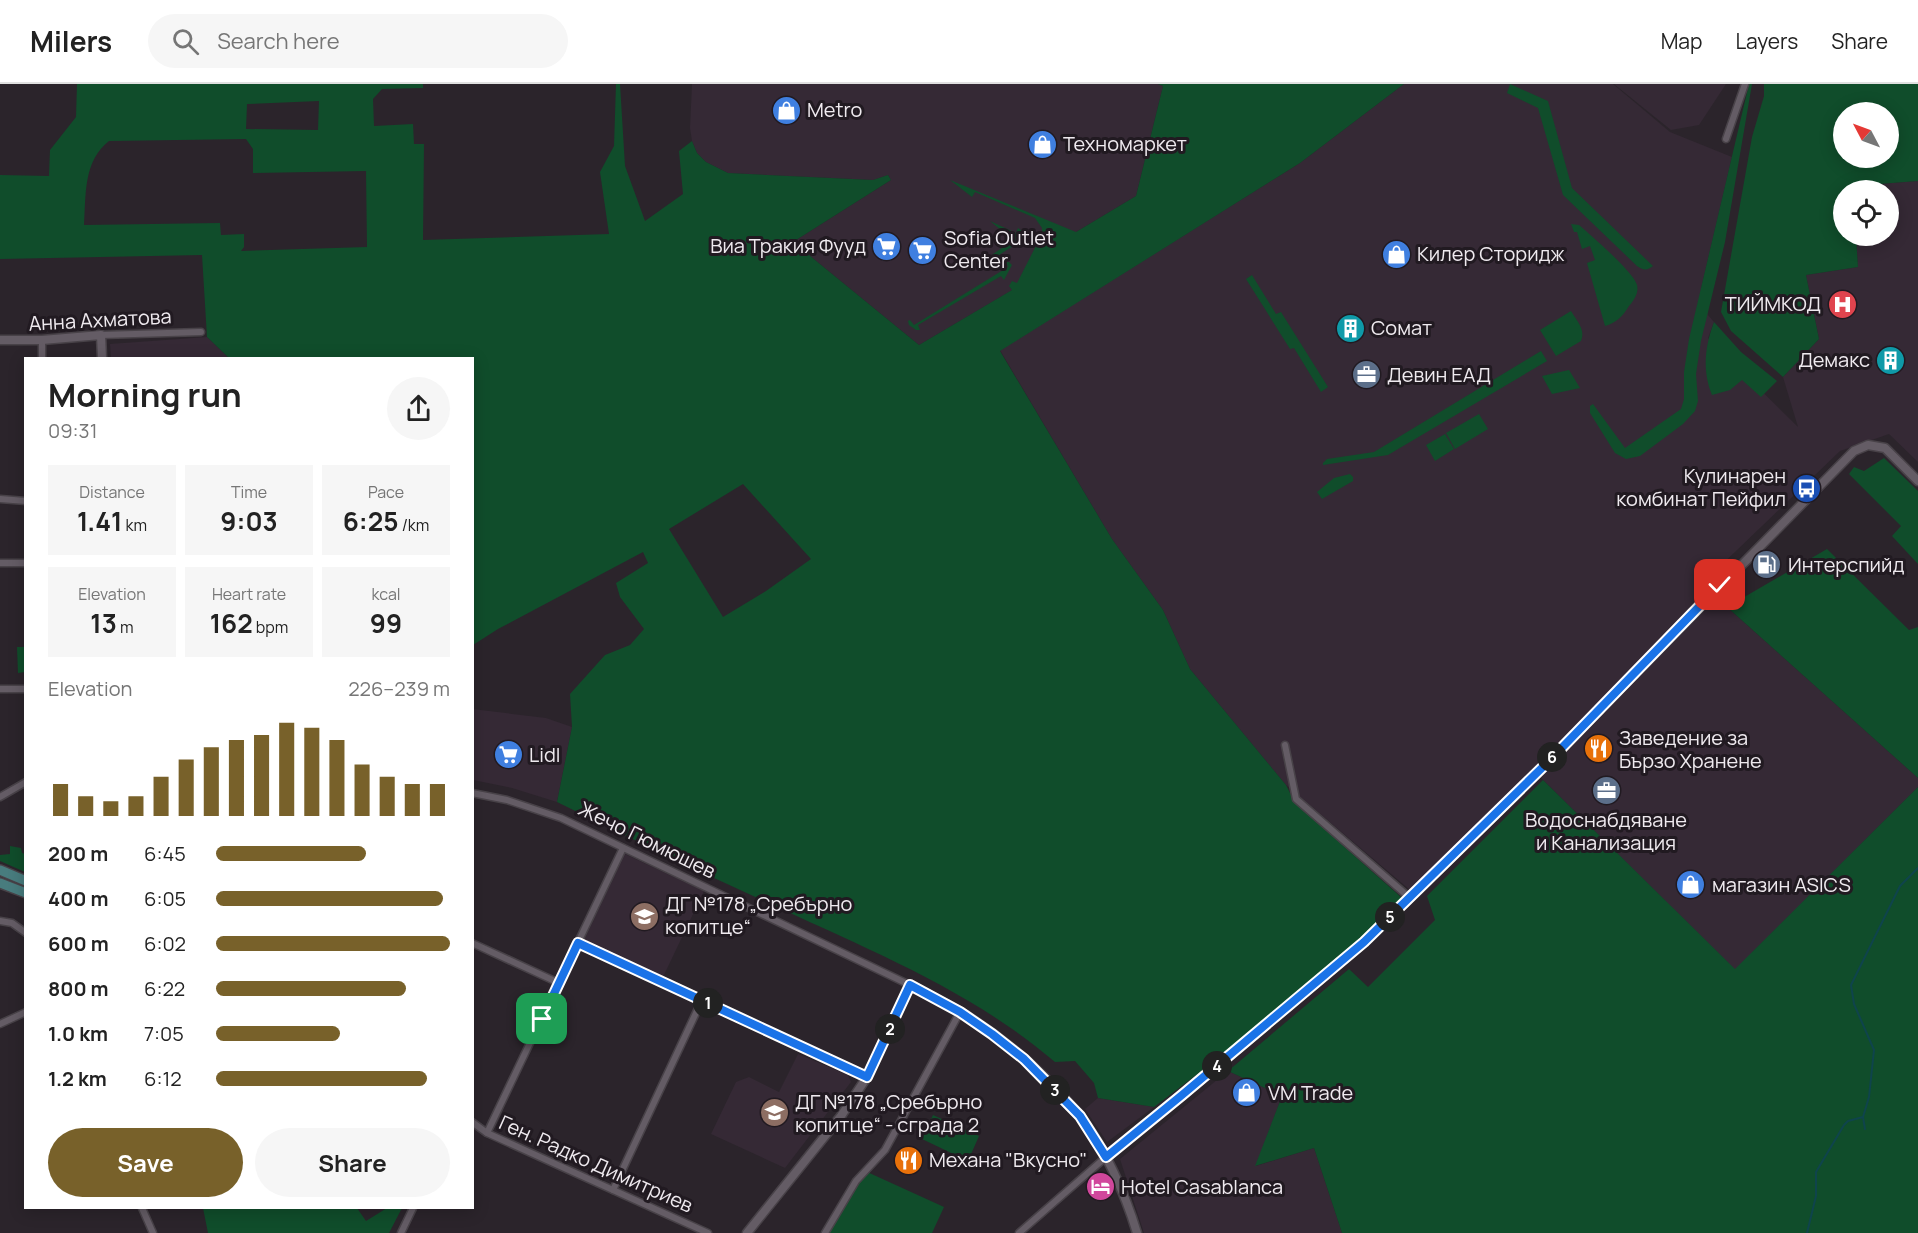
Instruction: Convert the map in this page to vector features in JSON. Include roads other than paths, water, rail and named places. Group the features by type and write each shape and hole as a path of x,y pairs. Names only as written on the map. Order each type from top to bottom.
{"main road":[{"path":"0,870 24,880"},
{"path":"0,883 24,892"}],"street":[{"path":"1726,139 1745,84"},
{"name":"Анна Ахматова","path":"0,340 201,332"},
{"path":"100,335 102,357"},
{"path":"42,340 42,357"},
{"path":"1018,1233 1364,942 1549,761 1854,451 1868,445 1886,447 1918,481"},
{"path":"0,499 24,501"},
{"path":"0,563 24,563"},
{"path":"1,689 24,689"},
{"path":"1285,746 1296,799 1410,898"},
{"path":"0,797 24,783"},
{"name":"Жечо Гюмюшев","path":"474,793 507,800 561,818 910,985 960,1012 1000,1040 1038,1073 1080,1116 1106,1157 1130,1210 1137,1233"},
{"path":"487,1133 624,848"},
{"path":"0,921 12,924 24,932"},
{"path":"578,943 867,1077"},
{"path":"474,944 559,983"},
{"path":"747,1233 841,1116 867,1077 910,985"},
{"path":"613,1190 702,1000"},
{"path":"825,1233 856,1181 885,1150 960,1012"},
{"path":"0,1024 24,1013"},
{"name":"Ген. Радко Димитриев","path":"474,1123 487,1133 708,1233"},
{"path":"142,1209 153,1233"},
{"path":"401,1233 413,1209"}],"waterway":[{"path":"1807,1233 1816,1196 1816,1172 1844,1125 1848,1121 1863,1117 1869,1097 1874,1050 1854,1004 1851,985 1900,886 1918,868"},
{"path":"1863,1117 1865,1129"}],"place":[{"name":"Metro","path":"786,110"},
{"name":"Техномаркет","path":"1042,144"},
{"name":"Виа Тракия Фууд","path":"887,246"},
{"name":"Sofia Outlet Center","path":"923,250"},
{"name":"Килер Сторидж","path":"1396,254"},
{"name":"ТИЙМКОД","path":"1842,304"},
{"name":"Сомат","path":"1350,328"},
{"name":"Демакс","path":"1891,360"},
{"name":"Девин ЕАД","path":"1366,375"},
{"name":"Кулинарен комбинат Пейфил","path":"1807,488"},
{"name":"Интерспийд","path":"1767,565"},
{"name":"Заведение за Бързо Хранене","path":"1598,749"},
{"name":"Lidl","path":"508,755"},
{"name":"Водоснабдяване и Канализация","path":"1606,790"},
{"name":"магазин ASICS","path":"1691,885"},
{"name":"ДГ №178 „Сребърно копитце“","path":"644,916"},
{"name":"VM Trade","path":"1247,1093"},
{"name":"ДГ №178 „Сребърно копитце“ - сграда 2","path":"774,1113"},
{"name":"Механа \"Вкусно\"","path":"908,1160"},
{"name":"Hotel Casablanca","path":"1100,1187"}]}
